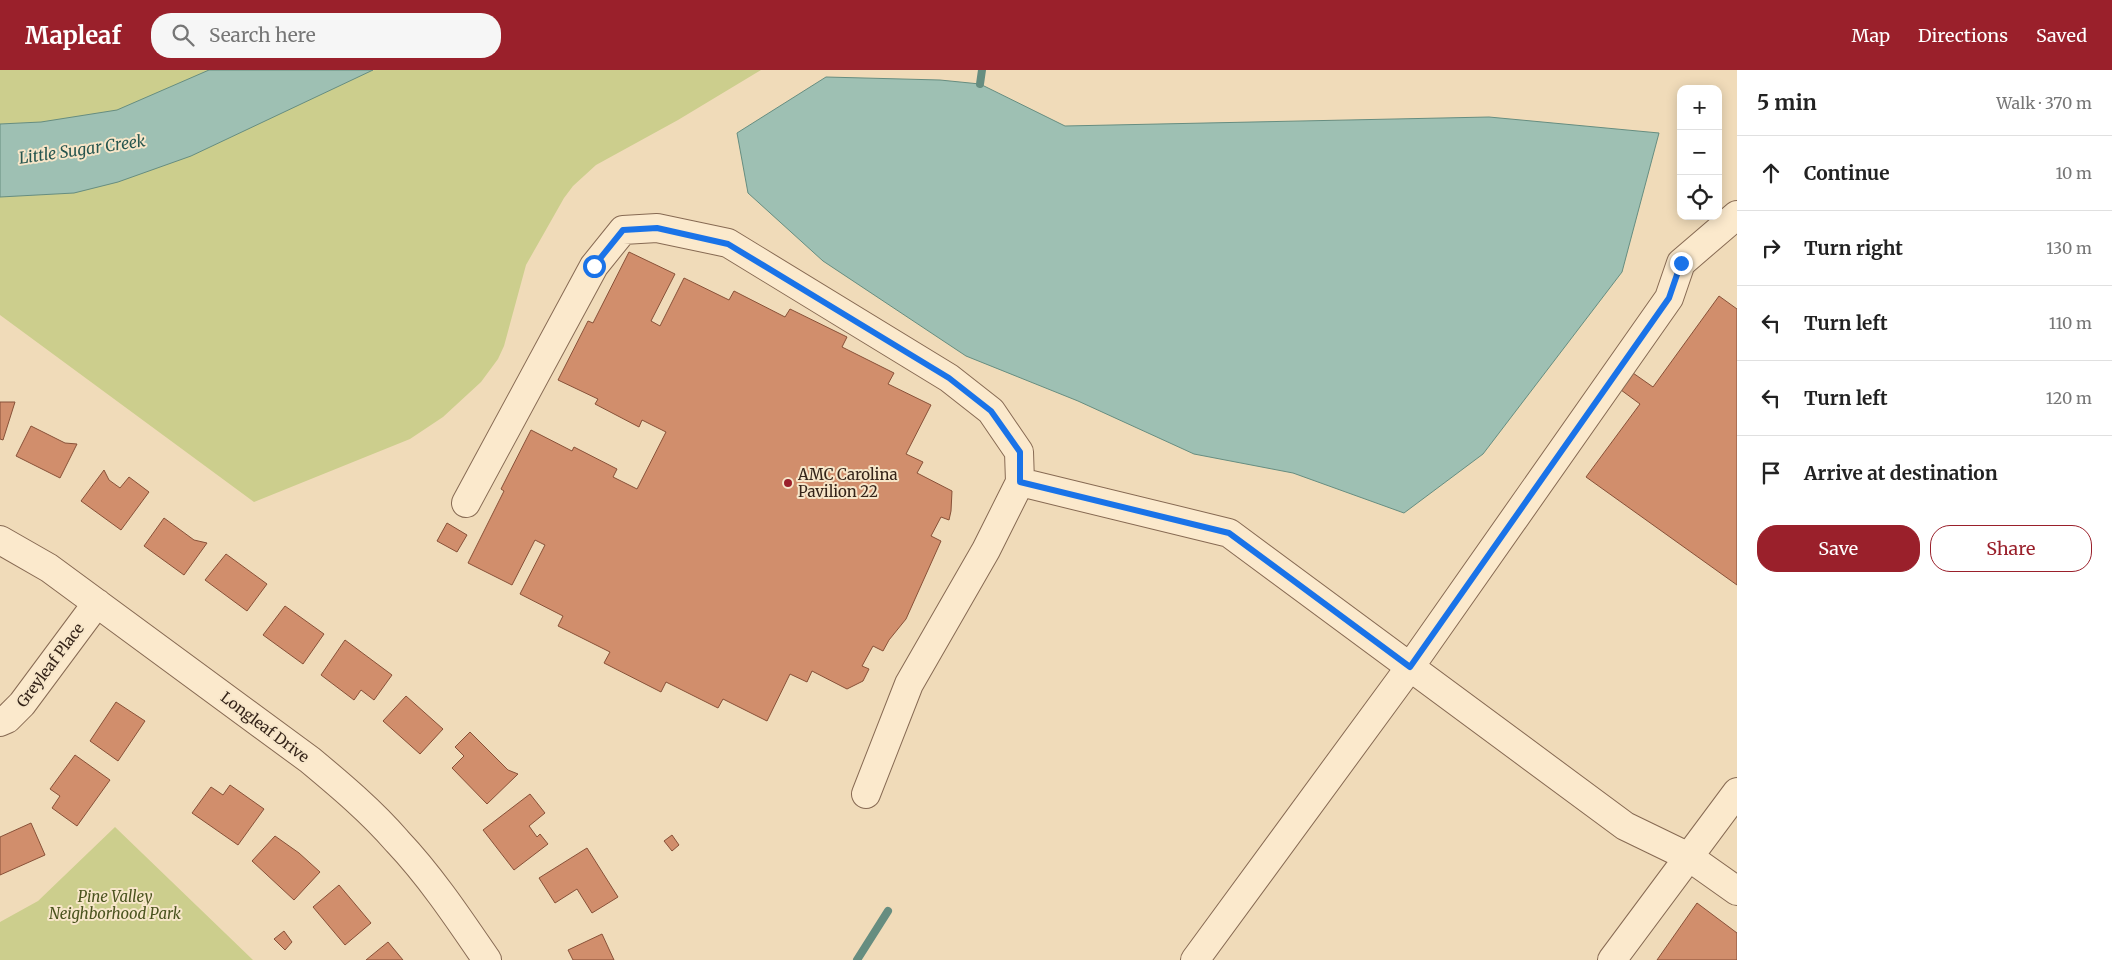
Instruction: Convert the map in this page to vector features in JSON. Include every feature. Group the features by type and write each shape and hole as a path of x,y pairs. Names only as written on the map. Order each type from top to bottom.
{"street":[{"path":"1195,960 1410,667 1669,298 1681,263 1737,215"},
{"path":"466,503 594,266 623,230 657,228 728,244 949,378 991,411 1020,452 1020,482 990,543 909,684 866,794"},
{"path":"1020,482 1229,533 1625,826 1689,857 1737,891"},
{"name":"Longleaf Drive","path":"0,540 49,568 310,760 340,785 397,840 448,902 487,960"},
{"name":"Greyleaf Place","path":"0,722 7,719 22,704 97,603"},
{"path":"1612,960 1737,792"}],"green space":[{"path":"0,70 761,70 678,120 596,165 573,186 564,198 526,265 504,346 498,359 481,382 443,417 410,439 254,502 0,315"},
{"name":"Pine Valley Neighborhood Park","path":"115,827 253,960 0,960 0,922 38,901"}],"water":[{"name":"Little Sugar Creek","path":"209,70 373,70 191,156 118,182 74,193 0,197 0,124 41,122 117,110"},
{"path":"826,77 940,80 980,84 1065,126 1489,117 1659,133 1622,272 1483,454 1404,513 1293,473 1194,454 1078,401 966,356 823,261 748,193 737,133"}],"building":[{"name":"AMC Carolina Pavilion 22","path":"629,252 675,274 651,321 660,326 684,278 729,300 734,291 785,317 790,309 847,337 842,347 894,373 888,384 931,405 906,454 923,462 917,473 952,491 951,511 949,520 941,517 931,536 941,541 906,619 889,640 883,651 873,646 862,666 869,669 863,681 847,689 812,671 807,682 790,674 767,721 723,699 718,708 666,682 661,692 604,663 610,652 558,626 563,616 520,594 545,545 535,540 512,585 468,563 504,491 501,489 531,430 572,451 574,447 617,469 613,477 637,489 666,432 642,420 639,427 595,404 598,399 558,380 588,321 593,323"},
{"path":"1719,296 1737,309 1737,585 1586,477 1640,404 1621,390 1633,373 1653,387"},
{"path":"0,402 15,402 3,440 0,439"},
{"path":"31,426 65,443 77,444 60,478 16,456"},
{"path":"104,470 109,480 120,488 129,477 149,492 121,530 81,501"},
{"path":"164,518 194,540 207,543 184,575 144,546"},
{"path":"447,523 467,535 457,552 437,541"},
{"path":"226,554 267,584 247,611 205,580"},
{"path":"285,606 324,634 303,664 263,635"},
{"path":"345,640 392,675 374,700 361,690 354,700 321,675"},
{"path":"406,696 443,729 420,754 383,721"},
{"path":"116,702 145,721 118,761 90,741"},
{"path":"470,732 508,770 518,774 487,804 452,768 464,756 455,747"},
{"path":"75,755 110,780 77,826 52,808 60,796 50,789"},
{"path":"230,785 264,809 238,845 192,813 211,787 223,795"},
{"path":"530,794 545,813 529,826 537,837 540,834 548,844 514,870 483,830"},
{"path":"31,823 45,855 0,875 0,837"},
{"path":"672,835 679,845 672,851 664,841"},
{"path":"275,836 299,853 320,872 294,900 252,861"},
{"path":"587,848 618,897 592,913 577,889 555,903 539,878"},
{"path":"339,885 371,923 345,945 313,907"},
{"path":"1697,903 1737,933 1737,960 1657,960"},
{"path":"284,931 292,942 285,950 274,939"},
{"path":"602,934 614,960 573,960 568,950"},
{"path":"388,942 403,960 366,960"}],"waterway":[{"path":"980,84 982,70"},
{"path":"857,960 888,911"}],"place":[{"name":"AMC Carolina Pavilion 22","path":"788,483"}],"route":[{"path":"594,266 623,230 657,228 728,244 949,378 991,411 1020,452 1020,482 1219,529 1229,533 1410,667 1669,298 1681,263"}]}
